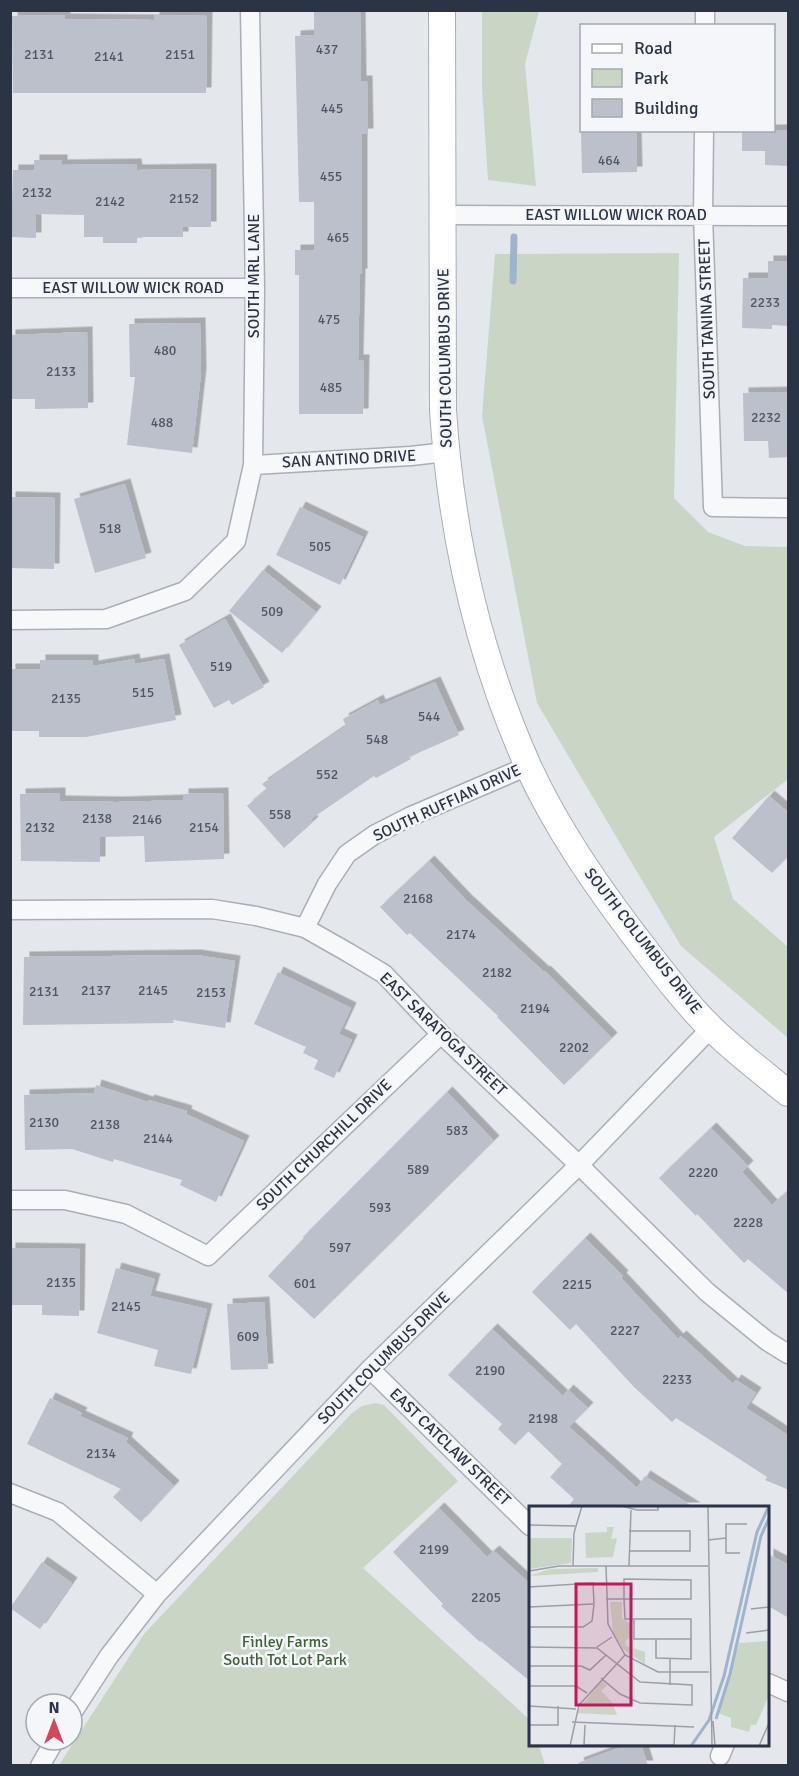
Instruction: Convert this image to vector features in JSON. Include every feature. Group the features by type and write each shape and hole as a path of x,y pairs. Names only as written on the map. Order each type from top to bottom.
{"street":[{"name":"SOUTH MRL LANE","path":"10,620 106,619 185,591 236,540 253,465 255,288 250,10"},
{"name":"SOUTH COLUMBUS DRIVE","path":"84,1695 109,1656 157,1594 370,1369 579,1165 711,1028 652,959 584,867 528,766 481,636 454,516 446,452 442,10"},
{"name":"SOUTH TANINA STREET","path":"704,132 703,215 713,507 789,508"},
{"name":"EAST WILLOW WICK ROAD","path":"444,215 789,216"},
{"name":"EAST WILLOW WICK ROAD","path":"10,288 255,288"},
{"name":"SAN ANTINO DRIVE","path":"253,465 446,452"},
{"name":"SOUTH RUFFIAN DRIVE","path":"305,928 327,884 347,854 374,835 409,817 528,766"},
{"name":"EAST SARATOGA STREET","path":"10,910 212,909 256,916 305,928 384,974 441,1034 579,1165 707,1292 767,1341 789,1354"},
{"path":"711,1028 789,1094"},
{"name":"SOUTH CHURCHILL DRIVE","path":"10,1200 65,1200 126,1214 208,1256 441,1034"},
{"name":"EAST CATCLAW STREET","path":"370,1369 529,1524"},
{"path":"10,1493 58,1512 157,1594"},
{"path":"769,1683 789,1692"},
{"path":"40,1766 49,1752"}],"green space":[{"path":"482,11 539,11 525,64 536,186 488,180 482,88"},
{"path":"679,253 674,498 708,532 745,546 788,547 788,779 714,837 733,899 788,947 788,1038 681,946 537,703 482,416 495,254"},
{"name":"Finley Farms South Tot Lot Park","path":"375,1403 384,1405 458,1481 363,1568 529,1719 529,1746 539,1746 545,1765 59,1765 67,1752 84,1752 84,1726 144,1634 352,1413 362,1406"}],"building":[{"path":"314,10 360,10 361,81 367,81 368,134 362,134 362,274 360,274 358,360 364,360 363,414 299,414 299,275 295,275 295,250 314,250 314,202 299,202 295,36 314,35"},
{"path":"65,15 65,19 154,20 154,15 207,16 206,93 13,93 12,16"},
{"path":"789,130 789,166 765,165 765,151 742,151 742,132"},
{"path":"581,132 636,132 637,172 582,173"},
{"path":"34,160 62,160 62,165 136,164 137,170 211,169 211,227 183,227 183,237 137,237 137,243 103,243 103,237 84,237 84,215 36,214 36,238 11,237 13,170 34,170"},
{"path":"768,261 789,261 789,326 772,325 772,329 742,328 743,278 768,278"},
{"path":"200,323 201,374 192,453 127,445 135,377 130,377 129,324"},
{"path":"87,332 88,408 35,409 35,399 10,399 10,335"},
{"path":"789,392 789,457 769,458 768,441 744,441 743,393"},
{"path":"125,484 146,558 95,573 74,499"},
{"path":"10,497 55,498 54,569 10,568"},
{"path":"300,507 363,537 340,585 276,555"},
{"path":"263,570 316,612 282,653 229,611"},
{"path":"225,619 264,687 232,705 229,700 214,708 179,645"},
{"path":"134,659 135,664 164,659 176,720 86,737 39,737 39,731 10,731 10,669 40,669 40,660 93,660 93,666"},
{"path":"435,682 459,735 409,757 411,759 376,778 374,776 311,819 313,822 284,848 247,806 267,789 262,784 346,726 343,719 378,700 380,705"},
{"path":"60,793 60,801 117,802 183,800 183,794 223,793 224,859 145,862 144,836 100,837 100,862 21,861 20,794"},
{"path":"769,796 789,813 789,855 772,873 732,838"},
{"path":"429,861 466,900 545,971 612,1038 564,1085 498,1016 410,933 407,935 380,907"},
{"path":"196,955 235,961 225,1028 173,1020 174,1023 23,1025 24,957"},
{"path":"278,972 351,1008 339,1034 352,1040 334,1078 314,1069 318,1060 303,1053 306,1047 254,1024"},
{"path":"96,1085 148,1102 149,1100 187,1111 186,1114 244,1141 216,1202 180,1185 182,1180 114,1159 113,1162 72,1149 25,1150 24,1095 94,1093"},
{"path":"447,1092 494,1141 314,1319 268,1276 303,1237"},
{"path":"711,1128 748,1166 742,1172 772,1205 789,1190 789,1294 748,1259 744,1263 659,1178"},
{"path":"585,1238 623,1276 621,1278 678,1339 681,1336 733,1384 736,1380 756,1393 746,1408 789,1436 789,1490 765,1480 767,1477 676,1418 672,1422 634,1387 576,1324 570,1330 532,1292"},
{"path":"10,1248 80,1249 79,1316 42,1315 42,1305 10,1305"},
{"path":"116,1268 155,1279 150,1296 207,1309 191,1374 154,1366 158,1350 97,1333"},
{"path":"264,1302 268,1369 231,1370 227,1304"},
{"path":"492,1329 563,1396 568,1390 588,1408 569,1427 637,1488 645,1476 692,1506 569,1506 574,1499 550,1477 562,1464 528,1431 515,1445 498,1429 502,1424 448,1375"},
{"path":"50,1398 82,1413 80,1416 128,1438 126,1442 174,1486 141,1522 113,1497 121,1489 27,1444"},
{"path":"439,1508 487,1557 494,1551 529,1583 529,1680 480,1642 441,1606 443,1604 393,1552"},
{"path":"769,1555 789,1565 789,1618 769,1607"},
{"path":"42,1562 72,1583 40,1629 10,1608"},
{"path":"624,1746 642,1746 648,1766 579,1766 578,1763"}],"waterway":[{"path":"513,281 514,237"}]}
